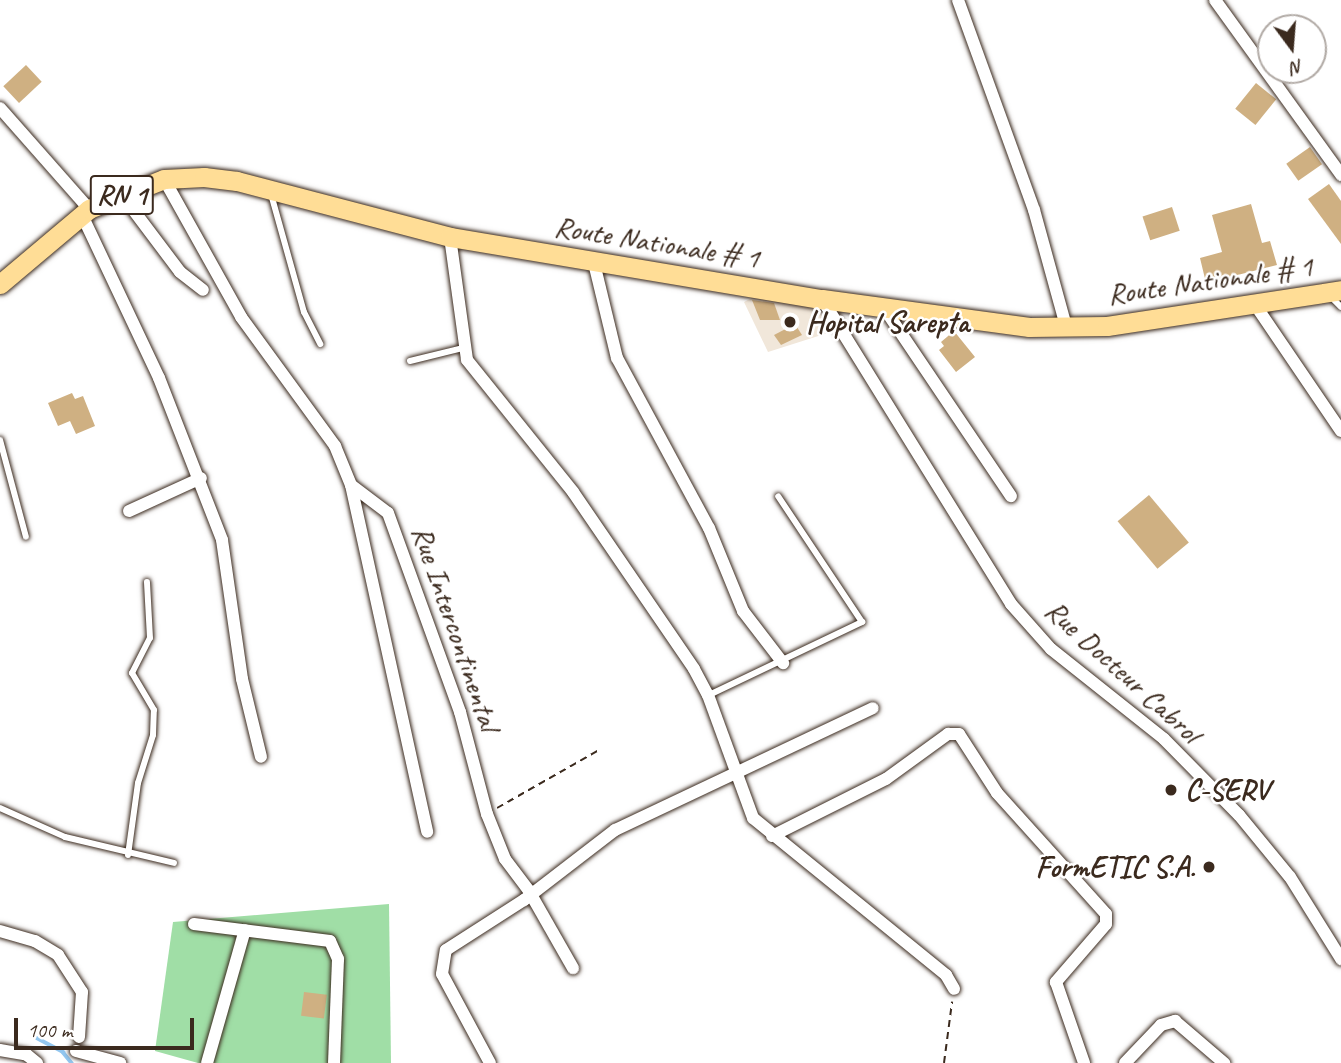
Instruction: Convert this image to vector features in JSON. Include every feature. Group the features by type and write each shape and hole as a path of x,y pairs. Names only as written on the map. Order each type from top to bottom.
{"main road":[{"name":"Route Nationale # 1","path":"0,284 86,212 164,179 204,177 270,189 450,237 822,299 1029,327 1107,326 1336,297"}],"street":[{"path":"958,0 1034,210 1066,326"},
{"path":"1215,0 1341,175"},
{"path":"0,108 86,212 201,478 222,540 242,679 261,757"},
{"path":"164,179 241,317 335,446 351,485 427,832"},
{"path":"122,195 180,272 203,290"},
{"path":"450,237 463,348 481,382 573,492 708,695 733,771 753,818 946,975 954,989"},
{"path":"594,263 617,358 709,528 743,611 783,663"},
{"name":"Rue Docteur Cabrol","path":"822,299 1011,604 1051,649 1164,739 1239,815 1290,877 1341,959"},
{"path":"1256,306 1341,430"},
{"path":"884,308 1011,496"},
{"path":"129,511 201,478"},
{"name":"Rue Intercontinental","path":"351,485 388,513 403,547 460,712 487,814 505,859 573,968"},
{"path":"490,1063 442,974 446,950 615,830 644,820 733,771 873,708"},
{"path":"772,836 886,779 948,734 958,734 996,793 1106,914 1106,924 1056,982 1084,1063"},
{"path":"194,924 330,941 336,947 334,1063"},
{"path":"207,1063 245,930"},
{"path":"0,931 35,941 58,955 82,992 79,1037"},
{"path":"1125,1063 1161,1025 1175,1021 1224,1063"},
{"path":"0,1050 27,1055 37,1063"},
{"path":"76,1051 120,1063"}],"lane":[{"path":"270,189 300,301 320,344"},
{"path":"410,361 463,348"},
{"path":"0,440 26,537"},
{"path":"708,695 859,626 863,616 778,496"},
{"path":"128,855 138,783 153,736 154,710 132,673 150,638 147,582"},
{"path":"0,808 65,837 128,855 174,863"}],"path":[{"path":"487,814 599,750"},
{"path":"944,1063 954,989"}],"shaded area":[{"name":"Hopital Sarepta","path":"754,297 812,303 834,331 768,352 744,302"}],"green space":[{"path":"389,904 391,1063 198,1063 155,1051 173,922"}],"building":[{"path":"26,65 42,82 19,103 3,86"},
{"path":"1256,83 1276,99 1255,125 1235,109"},
{"path":"1310,147 1322,164 1298,181 1286,164"},
{"path":"1329,184 1341,201 1341,244 1308,199"},
{"path":"1251,204 1262,243 1270,241 1277,265 1206,283 1200,258 1222,252 1212,215"},
{"path":"1172,207 1180,231 1150,240 1143,217"},
{"path":"752,300 774,303 780,320 760,320"},
{"path":"795,324 802,335 781,345 774,335"},
{"path":"954,331 975,357 956,372 939,350 944,346 941,342"},
{"path":"72,393 75,399 83,396 95,426 76,434 70,421 58,426 48,403"},
{"path":"1149,495 1189,542 1157,569 1118,521"},
{"path":"304,992 327,995 324,1019 301,1016"}],"waterway":[{"path":"37,1038 63,1052 72,1063"}],"place":[{"name":"Hopital Sarepta","path":"790,322"},
{"name":"C-SERV","path":"1171,790"},
{"name":"FormETIC S.A.","path":"1209,867"}]}
